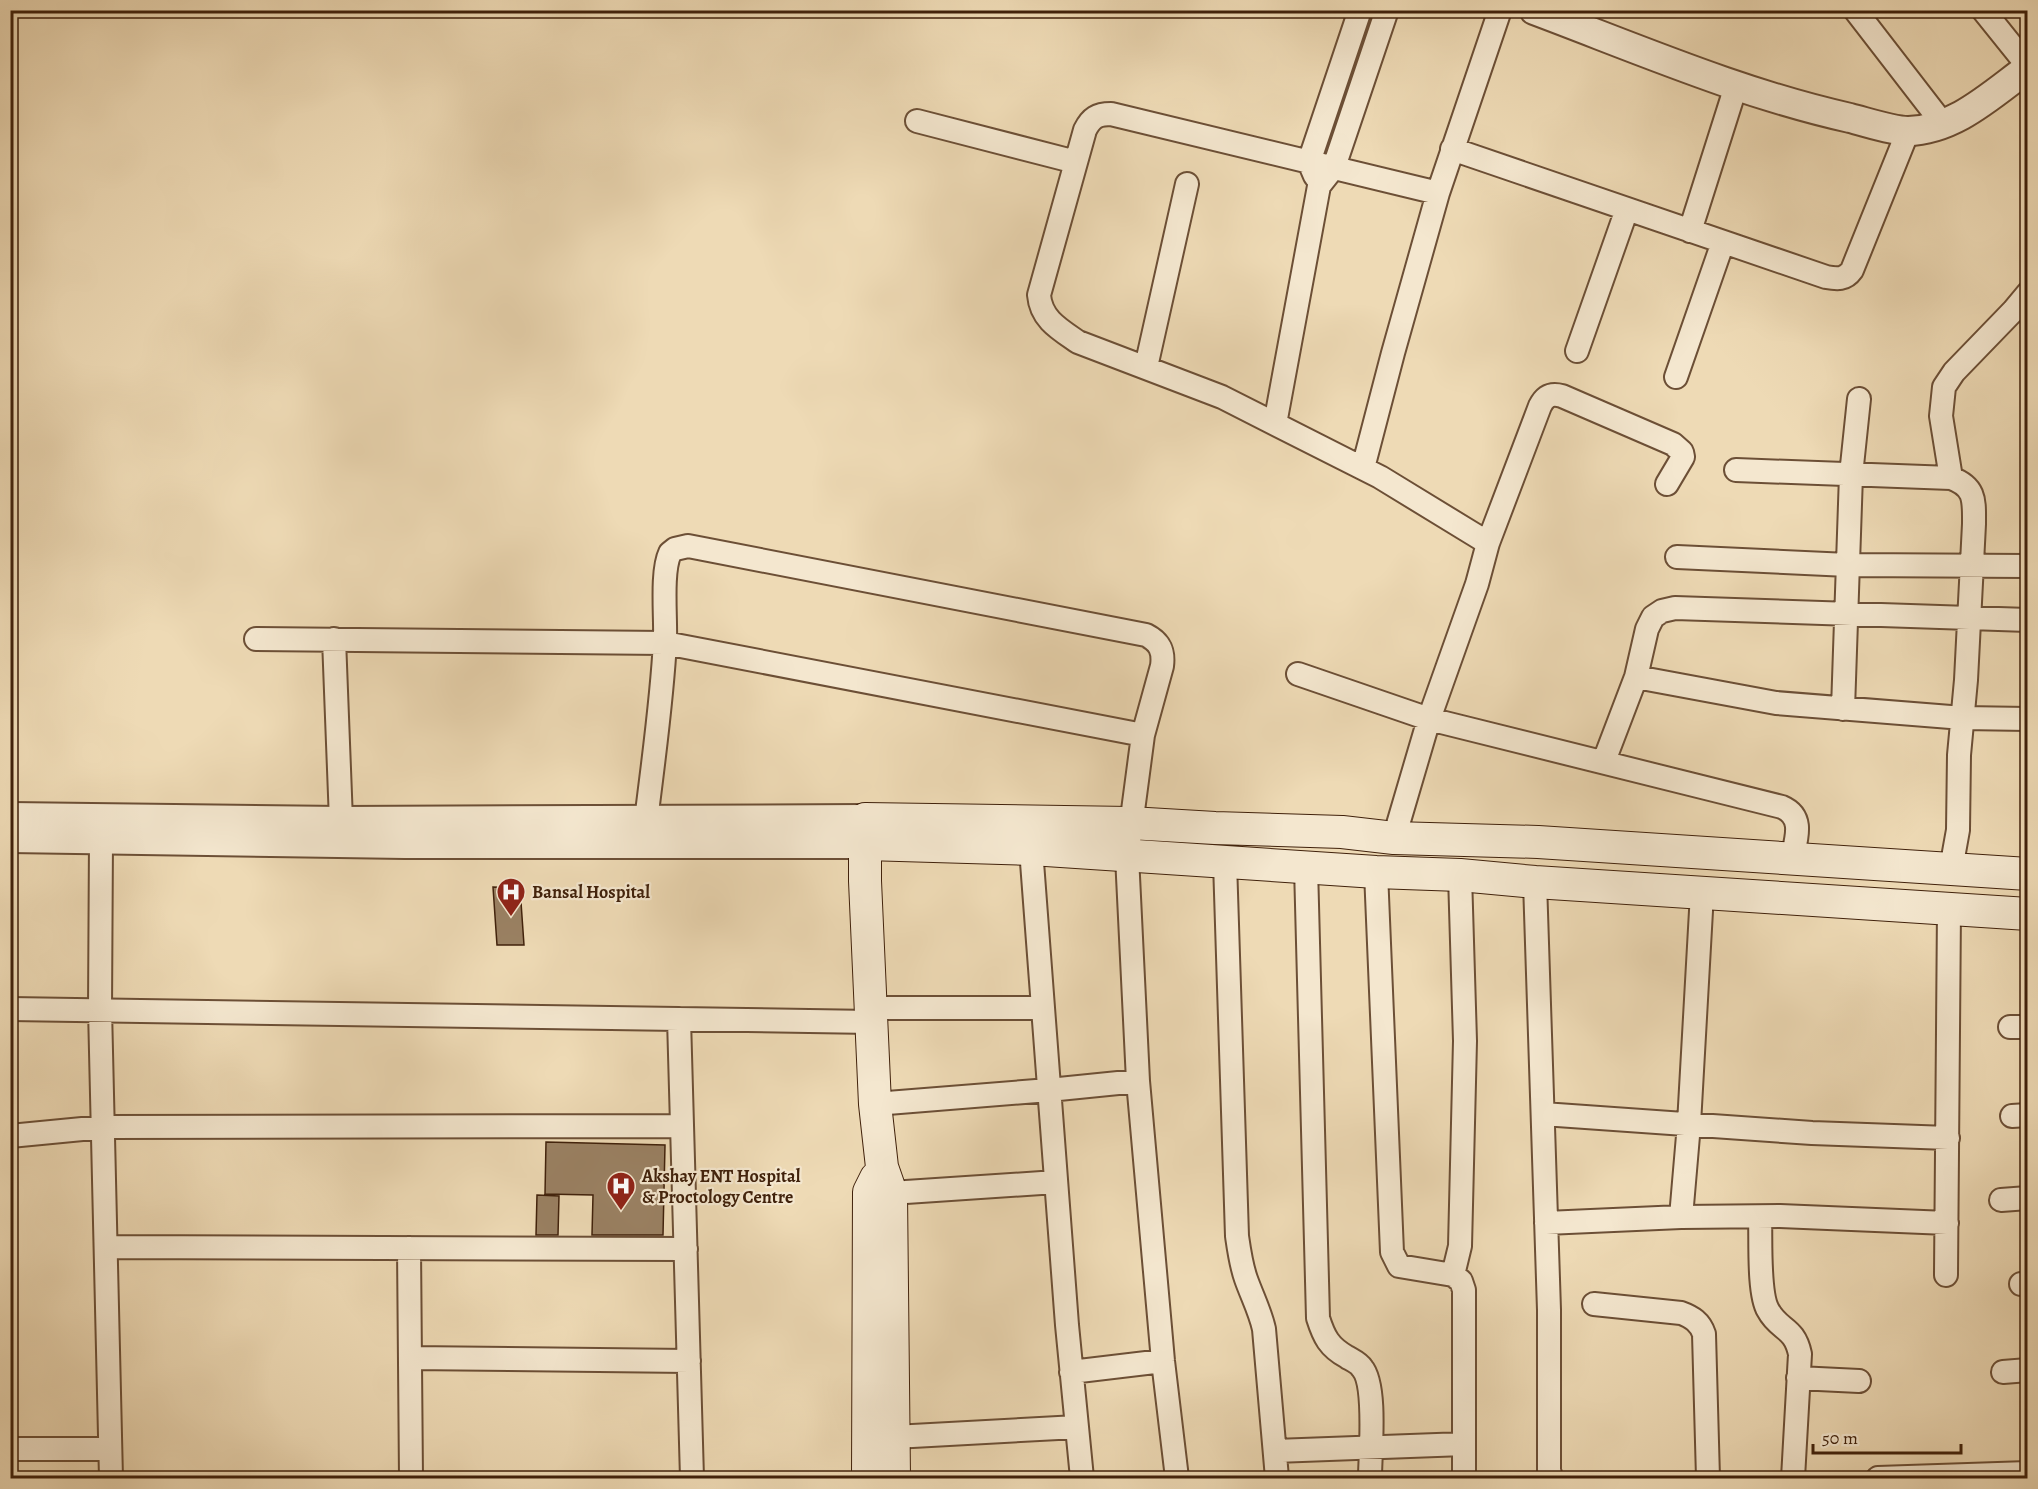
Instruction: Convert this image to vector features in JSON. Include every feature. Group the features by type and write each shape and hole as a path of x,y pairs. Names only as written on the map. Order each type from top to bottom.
{"main road":[{"path":"866,832 1130,823 1342,832 1394,838 1538,842 2028,874"},
{"path":"866,832 1030,849 1127,856 1460,875 1535,882 2028,914"},
{"path":"866,832 875,1104 894,1437 894,1479"},
{"path":"868,1479 881,1184"}],"street":[{"path":"1319,186 1309,162 1360,10"},
{"path":"1275,424 1319,186 1334,167 1387,10"},
{"path":"1363,468 1392,353 1438,193 1500,10"},
{"path":"1534,10 1736,86 1833,114 1908,131 1943,124 1972,109 2028,67 1983,10"},
{"path":"1855,10 1943,124"},
{"path":"1690,231 1736,86"},
{"path":"1438,193 1111,114 1100,114 1093,118 1085,130 1039,295 1040,306 1057,328 1078,342 1222,397 1363,468 1486,550"},
{"path":"917,121 1076,162"},
{"path":"1452,149 1826,277 1842,279 1852,270 1908,131"},
{"path":"1146,367 1187,184"},
{"path":"1577,351 1628,209"},
{"path":"1676,377 1723,242"},
{"path":"1951,478 1941,416 1941,398 1944,387 1954,372 2028,293"},
{"path":"1394,838 1429,719 1477,584 1486,550 1545,398 1555,394 1562,396 1679,448 1683,457 1667,484"},
{"path":"1843,709 1851,475 1859,399"},
{"path":"1736,470 1951,478 1963,482 1972,495 1974,524 1959,755 1958,830 1951,869"},
{"path":"646,821 665,643 668,559 675,549 681,546 1146,635 1156,642 1163,655 1143,735 1127,856 1138,1080 1162,1361 1177,1479"},
{"path":"1677,557 1848,565 2028,566"},
{"path":"1604,761 1636,677 1647,629 1653,617 1662,611 1675,608 1846,612 2028,620"},
{"path":"256,639 665,643 1143,735"},
{"path":"334,639 340,821"},
{"path":"1298,674 1429,719 1604,761 1789,810 1798,828 1792,859"},
{"path":"1636,677 1776,703 1963,718 2028,719"},
{"path":"10,817 340,821 646,821 866,832"},
{"path":"10,838 461,844 866,832"},
{"path":"101,839 100,1009 111,1479"},
{"path":"1030,849 1071,1372 1082,1479"},
{"path":"1225,862 1237,1236 1246,1279 1261,1312 1264,1329 1277,1479"},
{"path":"1306,867 1318,1318 1329,1346 1362,1367 1369,1378 1371,1392 1370,1479"},
{"path":"1376,872 1392,1252 1396,1262 1404,1268 1453,1275 1461,1281 1464,1290 1464,1479"},
{"path":"1453,1275 1460,1246 1465,1041 1460,875"},
{"path":"1535,882 1546,1223 1551,1479"},
{"path":"1681,1217 1689,1124 1702,893"},
{"path":"1946,1275 1949,909"},
{"path":"10,1009 679,1019 872,1015 1042,1008"},
{"path":"679,1019 692,1479"},
{"path":"875,1104 1049,1090 1138,1080"},
{"path":"1543,1114 1812,1133 1948,1138"},
{"path":"10,1136 103,1127 682,1126"},
{"path":"881,1184 1056,1182"},
{"path":"2001,1200 2028,1198"},
{"path":"1546,1223 1681,1217 1947,1223"},
{"path":"1760,1217 1765,1305 1774,1319 1790,1331 1798,1343 1800,1354 1793,1479"},
{"path":"106,1247 686,1249"},
{"path":"409,1248 411,1479"},
{"path":"1594,1304 1681,1313 1690,1316 1702,1326 1708,1479"},
{"path":"410,1358 689,1361"},
{"path":"1071,1372 1162,1361"},
{"path":"2003,1372 2028,1370"},
{"path":"1798,1378 1859,1381"},
{"path":"894,1437 1077,1427"},
{"path":"1275,1451 1464,1444"},
{"path":"10,1449 110,1449"},
{"path":"1878,1479 2028,1473"}],"building":[{"path":"493,887 520,888 524,945 497,945"},
{"path":"546,1142 665,1145 663,1235 592,1235 593,1195 545,1194"},
{"path":"537,1195 559,1196 558,1235 536,1235"}],"place":[{"name":"Bansal Hospital","path":"511,918"},
{"name":"Akshay ENT Hospital & Proctology Centre","path":"621,1212"}]}
